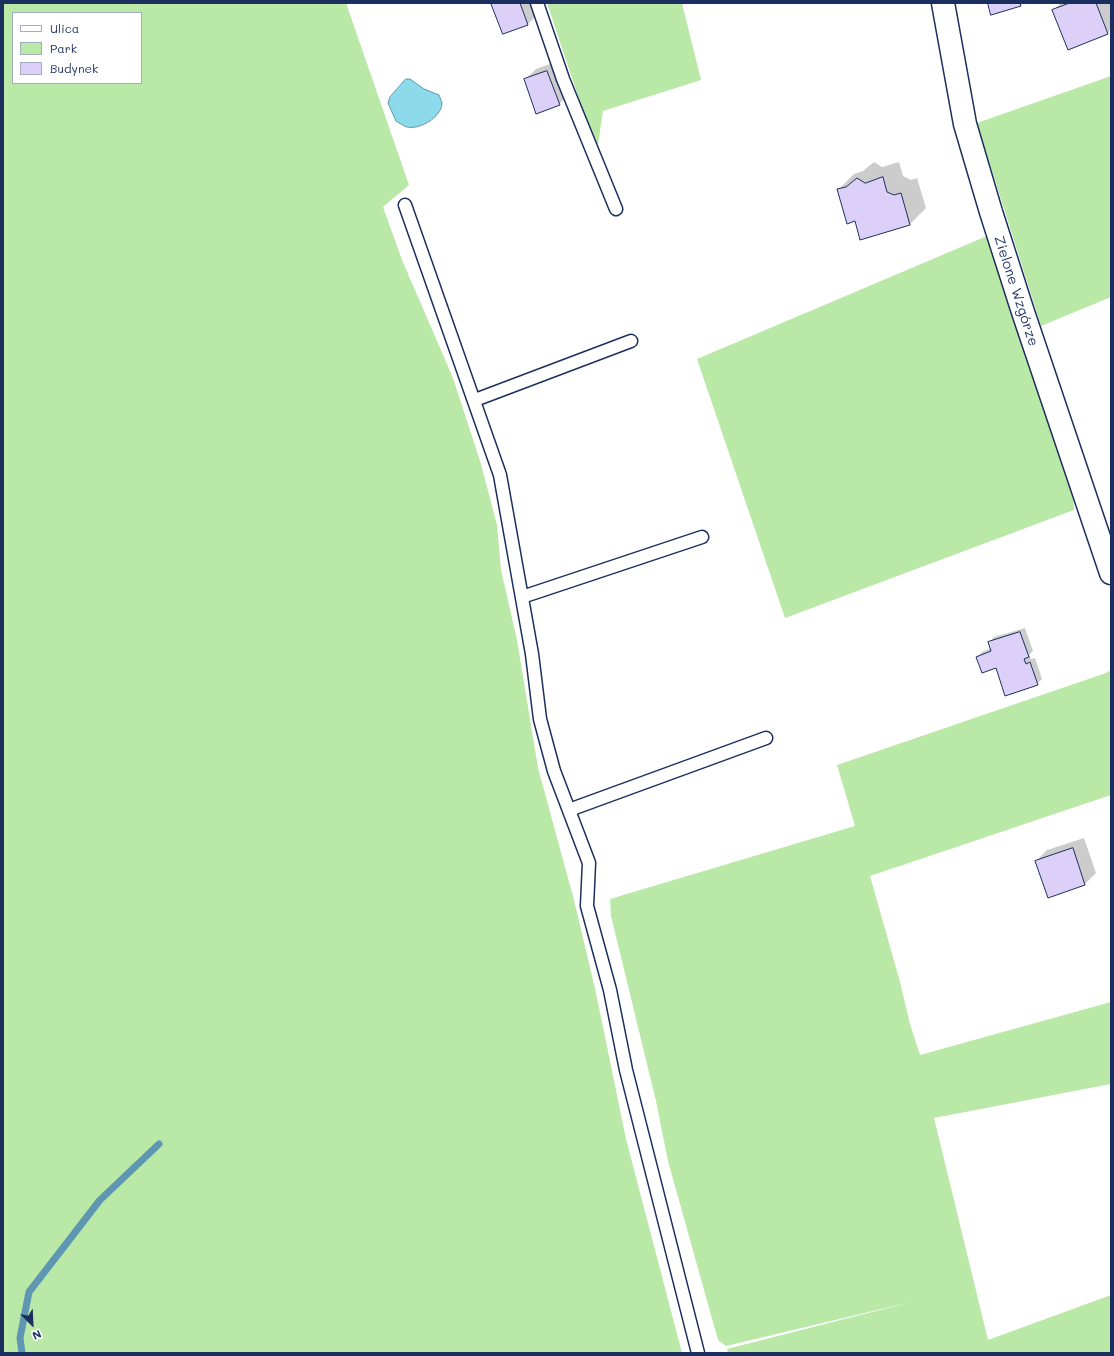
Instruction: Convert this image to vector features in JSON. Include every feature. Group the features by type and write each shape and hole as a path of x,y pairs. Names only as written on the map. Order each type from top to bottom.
{"street":[{"name":"Zielone Wzgórze","path":"943,3 965,124 1023,312 1111,573"}],"lane":[{"path":"537,3 563,79 616,209"},
{"path":"405,206 475,400 500,475 532,654 540,719 554,771 589,863 587,906 610,990 626,1070 698,1353"},
{"path":"475,400 632,341"},
{"path":"522,598 702,537"},
{"path":"568,810 766,738"}],"green space":[{"path":"3,3 346,3 409,185 383,207 402,260 453,378 481,464 497,525 501,570 517,640 538,768 574,900 596,993 626,1139 682,1353 3,1353"},
{"path":"547,3 682,3 701,80 603,111 598,145 577,125 584,114"},
{"path":"1111,76 1111,297 1041,326 977,123"},
{"path":"987,236 1073,490 1074,510 785,618 697,359"},
{"path":"1111,670 1111,795 870,876 900,982 910,1024 920,1055 1111,1002 1111,1084 934,1118 988,1340 1111,1295 1111,1353 728,1353 727,1349 915,1301 726,1346 718,1340 668,1161 656,1101 611,916 610,899 855,826 837,765"}],"water":[{"path":"406,79 410,79 424,89 439,95 442,102 441,109 429,122 418,126 407,127 396,121 388,103 390,97"}],"building":[{"path":"491,3 520,3 528,25 503,34"},
{"path":"988,3 1020,3 1021,6 991,15"},
{"path":"1070,3 1096,3 1108,34 1068,50 1052,10"},
{"path":"547,71 560,105 536,114 524,79"},
{"path":"883,177 887,192 894,195 901,193 910,225 860,240 855,221 847,224 837,189 846,187 857,178 865,183"},
{"path":"1020,632 1029,657 1024,659 1026,664 1030,662 1038,685 1005,696 996,668 982,673 976,657 991,651 988,642"},
{"path":"1073,848 1085,885 1048,898 1035,861"}],"waterway":[{"path":"22,1353 20,1338 29,1292 100,1200 159,1144"}]}
